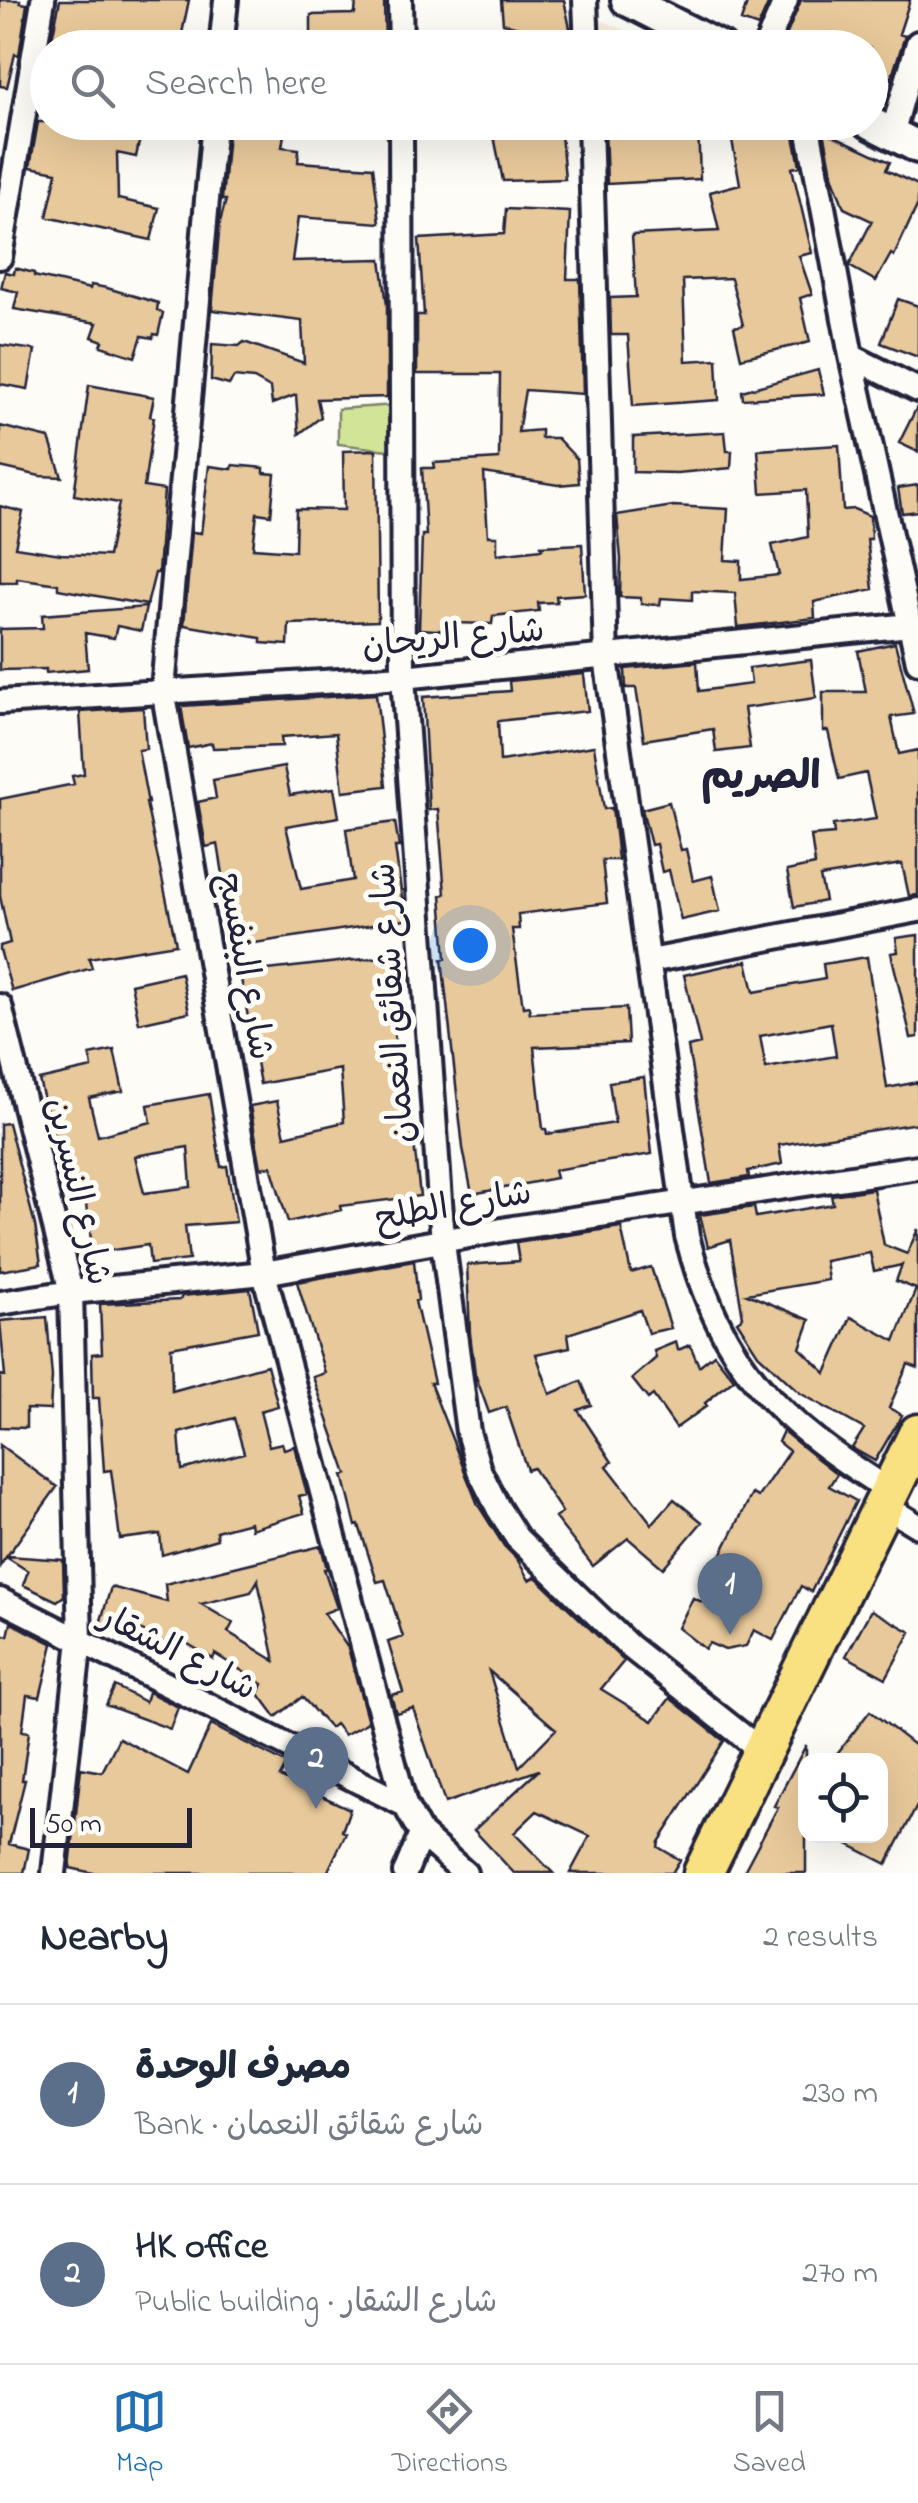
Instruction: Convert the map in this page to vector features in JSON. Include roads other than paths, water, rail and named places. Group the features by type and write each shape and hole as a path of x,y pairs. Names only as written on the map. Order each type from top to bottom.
{"main road":[{"path":"728,1873 906,1503 918,1434"},
{"path":"703,1873 763,1752 906,1503"}],"street":[{"path":"38,30 43,0"},
{"path":"223,30 226,0"},
{"path":"400,0 401,30"},
{"path":"585,0 586,30"},
{"path":"627,0 686,30"},
{"path":"773,30 786,0"},
{"path":"893,135 918,43"},
{"path":"0,257 30,78"},
{"name":"شارع البنفسج","path":"212,140 163,689 264,1274 404,1805"},
{"name":"شارع شقائق النعمان","path":"401,140 403,677 444,1243 468,1432 480,1470 518,1538 629,1646 763,1752"},
{"path":"591,140 606,658 687,1236 708,1304 745,1370 784,1416 808,1437 906,1503"},
{"path":"811,140 852,356 914,627 918,662"},
{"path":"852,356 918,390"},
{"name":"شارع الريحان","path":"0,702 403,677 914,627"},
{"path":"650,962 918,910"},
{"name":"شارع النسرين","path":"0,1006 71,1292 80,1640 54,1873"},
{"name":"شارع الطلح","path":"0,1302 264,1274 682,1200 918,1167"},
{"name":"شارع الشقار","path":"0,1600 404,1805"},
{"path":"404,1805 421,1834 465,1873"},
{"path":"405,1873 421,1834"}],"place":[{"name":"مصرف الوحدة","path":"730,1635"},
{"name":"HK office","path":"316,1809"}],"district":[{"name":"الصريم","path":"761,774"}]}
